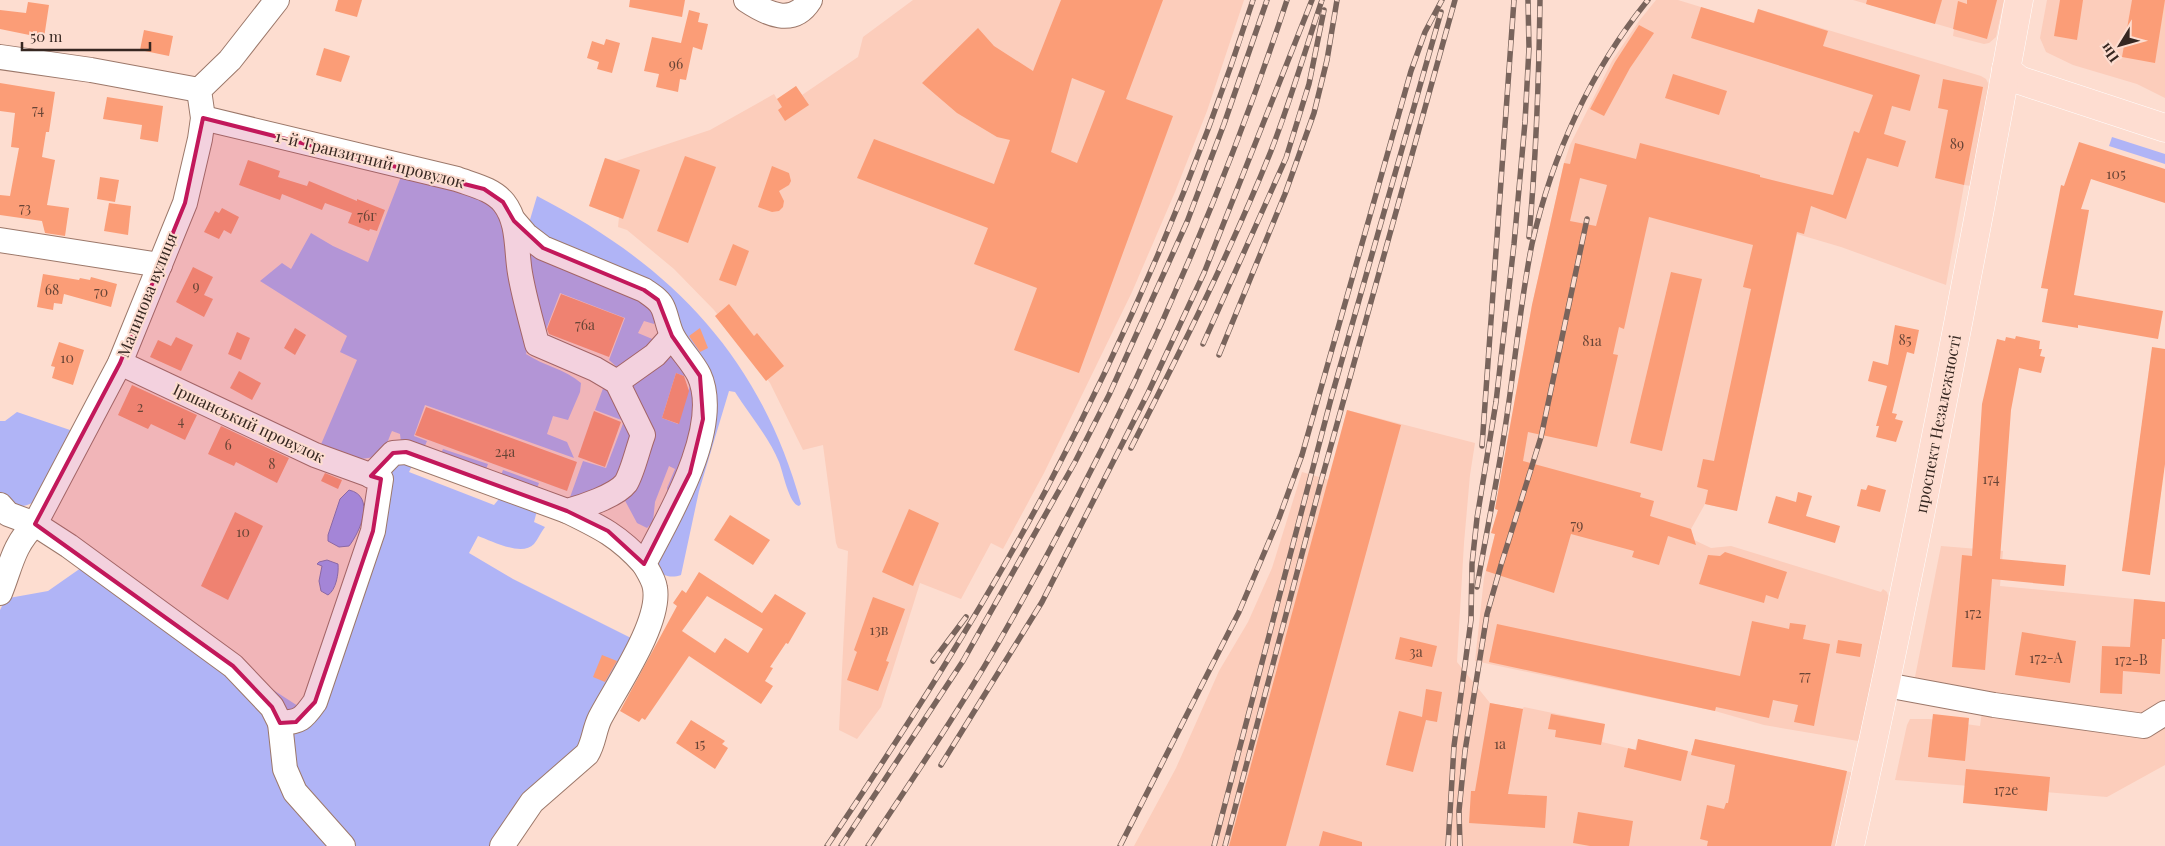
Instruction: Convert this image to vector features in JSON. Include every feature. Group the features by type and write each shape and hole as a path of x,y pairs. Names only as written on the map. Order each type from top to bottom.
{"main road":[{"name":"проспект Незалежності","path":"1850,846 1924,588 1944,466 1993,223 2015,72 2019,0"},
{"name":"проспект Незалежності","path":"2015,72 2033,0"},
{"path":"2015,72 2165,115"},
{"path":"2015,72 2165,128"},
{"name":"проспект Незалежності","path":"1868,846 1895,687"}],"street":[{"path":"0,57 91,70 199,90 230,60 277,0"},
{"path":"746,0 769,14 782,16 793,15 806,4"},
{"name":"Малинова вулиця","path":"0,593 7,570 24,535 35,524 120,363 185,203 200,140 203,118 199,90"},
{"name":"1-й Транзитний провулок","path":"203,118 457,179 484,189 496,196 503,202 514,222 520,275 537,344 595,369 617,382"},
{"path":"514,222 526,235 543,248 644,290 658,300 663,308 672,336 700,376 704,394 703,419 690,473 644,564"},
{"path":"0,240 160,265"},
{"path":"567,511 583,507 600,499 618,490 626,482 643,435 617,382 655,354 672,336"},
{"name":"Іршанський провулок","path":"120,363 315,455 376,477"},
{"path":"280,723 296,722 305,716 315,702 373,531 376,477 392,453 406,452 567,511 608,531 633,551 644,564 656,588 649,625 632,662 599,720 593,745 587,754 532,802 502,846"},
{"path":"0,505 8,514 35,524 70,546 233,666 254,686 272,707 280,723 285,769 295,792 343,846"},
{"path":"0,518 6,534 7,570"},
{"path":"1895,687 2144,726 2165,713"}],"highlighted area":[{"path":"203,118 484,189 503,202 514,221 543,248 644,290 658,300 672,336 700,376 703,419 690,473 644,564 608,531 567,511 406,452 393,453 371,476 381,479 373,531 315,702 296,722 280,723 272,707 233,666 35,524 120,363 185,203"}],"shaded area":[{"path":"913,0 1244,0 1207,111 1175,192 1132,292 1044,473 1003,549 991,543 961,599 920,583 881,707 857,739 839,730 848,551 838,548 836,543 823,445 803,450 770,383 714,310 674,269 627,230 618,227 619,217 589,206 605,158 616,161 710,130 774,94 777,99 796,86 802,95 858,57 863,37"},
{"path":"1656,0 1678,0 1753,23 1758,9 1981,76 1986,79 1990,87 1971,186 1964,185 1946,285 1841,247 1797,234 1737,511 1705,504 1691,529 1694,540 1711,548 1731,546 1881,592 1883,589 1887,592 1889,599 1862,735 1858,741 1764,725 1715,711 1475,661 1484,578 1495,534 1491,533 1498,510 1495,509 1532,305 1564,163 1570,145 1612,61 1639,21"},
{"path":"1853,0 2004,0 1996,37 1989,43 1984,44 1953,36 1954,29"},
{"path":"2047,0 2165,0 2165,98 2137,84 2073,65 2046,52 2040,38"},
{"path":"2112,137 2165,154 2165,164 2109,146"},
{"path":"402,174 468,192 500,209 528,347 526,354 568,374 581,383 580,392 568,420 553,416 547,434 567,442 574,458 425,405 414,436 427,441 422,453 401,442 400,434 392,431 386,446 380,453 364,459 345,457 319,449 357,360 340,352 347,336 260,281 282,263 291,269 311,233 333,246 368,262"},
{"path":"537,196 585,223 629,252 669,285 704,320 735,360 761,403 783,451 801,504 799,506 795,504 789,494 779,462 770,444 735,392 729,391 699,491 681,575 666,576 654,568 707,426 671,313 548,240 529,223"},
{"path":"529,249 652,303 654,324 644,321 638,333 657,341 618,368 609,360 625,318 560,293 544,335 524,251"},
{"path":"671,349 694,377 694,436 668,497 667,488 675,469 669,466 655,502 653,522 647,528 637,523 622,495 632,482 630,385","holes":["676,373 692,379 678,424 662,418"]},
{"path":"605,383 637,433 623,479 569,500 583,461 606,468 624,421 595,410"},
{"path":"1347,410 1475,443 1464,543 1457,662 1490,703 1522,709 1524,707 1605,724 1602,742 1635,750 1638,739 1692,752 1695,739 1855,773 1838,846 1134,846 1176,768 1219,671 1248,622 1272,568 1302,472 1329,480"},
{"path":"17,412 73,431 34,502 25,506 13,504 0,497 0,421 5,421"},
{"path":"443,449 488,464 485,472 440,456"},
{"path":"415,460 409,472 494,505 503,494 538,507 534,522 545,527 534,544 529,548 507,547 478,536 469,553 513,579 639,642 578,752 494,846 0,846 0,610 4,602 9,598 48,591 88,563 159,616 315,717 393,463"},
{"path":"503,470 539,483 536,491 500,478"},
{"path":"349,490 362,499 363,515 361,524 349,546 339,547 328,541 328,535 340,499"},
{"path":"1941,546 2003,551 2000,586 2165,602 2165,765 2107,797 1895,780 1910,719 1929,719 1980,726 1984,696 1914,682"},
{"path":"327,560 338,564 335,585 328,595 321,591 319,581 322,566 317,564"}],"building":[{"path":"338,0 362,0 357,17 335,11"},
{"path":"630,0 685,0 682,17 629,7"},
{"path":"1061,0 1163,0 1126,99 1173,116 1079,373 1014,350 1037,288 974,264 988,228 857,178 874,139 994,184 1010,140 997,137 957,113 922,83 978,28 994,46 1033,71","holes":["1072,78 1105,91 1077,163 1051,152"]},
{"path":"1867,0 1942,0 1935,24 1866,4"},
{"path":"1967,0 1997,0 1987,39 1953,29 1958,1 1967,4"},
{"path":"2060,0 2083,0 2077,40 2054,36"},
{"path":"2132,0 2165,0 2155,63 2122,57"},
{"path":"28,2 49,5 44,38 0,29 0,10 26,13"},
{"path":"1701,7 1754,23 1758,9 1828,31 1823,46 1920,75 1910,111 1892,106 1884,134 1906,141 1898,167 1867,158 1846,219 1811,206 1804,234 1797,232 1737,511 1705,504 1708,490 1697,487 1703,459 1714,461 1751,289 1743,287 1753,245 1649,217 1624,329 1619,327 1613,354 1618,355 1597,447 1528,432 1523,461 1641,493 1640,497 1654,501 1650,516 1691,529 1696,545 1668,536 1659,565 1632,557 1634,551 1571,534 1554,593 1486,571 1495,534 1491,533 1498,510 1495,509 1532,305 1564,163 1570,164 1575,143 1636,159 1640,143 1760,175 1760,177 1833,195 1854,131 1859,133 1873,95 1691,38","holes":["1580,178 1607,185 1596,226 1570,221"]},
{"path":"689,10 700,13 698,22 708,24 702,50 693,47 686,80 680,79 678,92 656,87 659,74 644,71 652,37 681,43"},
{"path":"1639,25 1654,33 1630,68 1604,116 1590,109 1615,62"},
{"path":"144,30 173,36 169,56 140,50"},
{"path":"606,39 620,43 612,73 597,69 599,62 587,58 592,41 604,45"},
{"path":"324,48 350,56 341,82 316,75"},
{"path":"1673,74 1727,91 1719,115 1665,98"},
{"path":"1943,79 1983,87 1964,185 1935,178 1948,110 1938,108"},
{"path":"0,83 55,92 49,132 46,132 42,157 55,160 47,205 69,208 65,236 45,233 42,221 0,215 0,195 10,196 19,148 11,147 15,113 0,111"},
{"path":"796,86 809,105 785,121 778,110 782,107 777,99"},
{"path":"107,97 163,106 158,142 140,139 142,125 103,119"},
{"path":"2079,142 2165,169 2165,203 2091,179 2081,209 2089,210 2074,295 2163,311 2158,339 2078,325 2078,328 2042,322 2048,289 2041,288 2061,185 2064,186"},
{"path":"685,156 716,167 688,243 657,231"},
{"path":"605,158 640,170 623,219 589,206"},
{"path":"248,160 280,171 278,177 307,186 309,181 357,201 357,199 385,210 377,231 370,229 369,231 348,223 352,213 325,203 322,210 282,194 280,200 239,185"},
{"path":"772,166 789,173 791,181 789,185 779,191 784,201 783,207 779,211 772,212 758,207"},
{"path":"100,177 119,180 115,202 97,199"},
{"path":"109,203 131,206 128,235 104,231"},
{"path":"222,208 239,217 231,234 224,230 219,239 204,232 215,211 219,213"},
{"path":"733,244 749,251 736,286 719,280"},
{"path":"193,267 213,277 204,295 213,299 204,317 176,302"},
{"path":"1671,272 1702,279 1662,451 1630,443"},
{"path":"43,274 79,280 80,278 90,280 91,277 117,284 111,307 64,294 62,304 54,303 53,310 37,307"},
{"path":"561,294 624,318 609,357 549,334 547,329"},
{"path":"729,304 754,336 757,333 784,366 766,381 715,316"},
{"path":"1895,325 1919,330 1914,354 1907,352 1892,413 1897,414 1895,419 1903,421 1896,442 1876,437 1879,426 1876,426 1887,386 1868,381 1873,361 1888,365"},
{"path":"295,328 306,335 295,355 284,348"},
{"path":"700,328 708,348 700,352 689,336"},
{"path":"237,332 250,338 241,360 228,354"},
{"path":"2016,336 2040,341 2039,349 2042,349 2040,356 2045,357 2041,373 2019,368 2011,410 2000,559 2066,565 2064,586 1992,579 1985,670 1952,667 1962,555 1972,556 1982,404 1997,339 2005,341 2006,337 2015,339"},
{"path":"176,337 193,345 181,371 150,357 158,340 171,346"},
{"path":"59,342 84,350 73,385 52,378 55,367 51,366"},
{"path":"2152,347 2165,349 2165,464 2150,575 2122,571"},
{"path":"239,371 261,383 252,400 230,388"},
{"path":"676,373 684,376 689,391 679,424 662,418"},
{"path":"132,385 197,415 185,440 151,424 148,429 118,415"},
{"path":"426,407 577,462 567,491 415,435"},
{"path":"1347,410 1401,425 1286,846 1229,846"},
{"path":"594,411 621,422 605,467 578,457"},
{"path":"221,426 289,458 277,483 236,462 234,466 208,454"},
{"path":"325,473 342,480 338,489 321,481"},
{"path":"1868,485 1886,490 1880,512 1857,506 1861,489 1866,490"},
{"path":"1798,492 1812,496 1806,516 1840,526 1835,543 1768,523 1776,496 1796,502"},
{"path":"909,509 939,523 913,586 882,572"},
{"path":"235,512 263,526 228,600 201,586"},
{"path":"730,515 770,540 753,565 714,540"},
{"path":"1725,552 1787,572 1778,599 1766,595 1764,603 1699,584 1708,555 1720,556"},
{"path":"699,572 762,613 775,594 806,613 788,644 786,643 770,667 773,668 765,681 773,686 761,704 689,656 645,720 642,718 639,722 620,711 677,606 673,603 682,590 686,593","holes":["707,596 763,629 748,653 725,638 715,653 682,631"]},
{"path":"873,597 905,609 886,661 889,662 878,691 847,680 857,652 854,650"},
{"path":"2134,599 2165,602 2165,639 2162,639 2160,674 2123,671 2122,694 2100,693 2102,646 2130,647"},
{"path":"1752,621 1789,629 1790,623 1806,625 1803,639 1830,644 1814,726 1794,722 1798,705 1773,700 1769,718 1716,707 1715,711 1489,662 1497,624 1740,676"},
{"path":"2022,632 2076,641 2070,683 2015,675"},
{"path":"1400,637 1437,646 1432,667 1395,659"},
{"path":"1838,640 1862,644 1860,657 1836,653"},
{"path":"602,655 617,661 605,682 593,677"},
{"path":"1426,689 1442,692 1437,722 1426,720 1413,772 1386,765 1399,711 1422,717"},
{"path":"1490,703 1523,709 1508,794 1547,796 1545,828 1469,823 1471,791 1475,791"},
{"path":"1551,714 1605,724 1601,745 1555,737 1556,730 1548,729"},
{"path":"1933,714 1969,718 1965,761 1928,757"},
{"path":"691,720 725,741 722,744 728,748 715,769 676,743"},
{"path":"1638,739 1688,751 1681,781 1624,767 1628,748 1636,750"},
{"path":"1695,739 1847,771 1831,846 1707,846 1708,841 1700,839 1707,805 1724,809 1726,803 1728,803 1735,765 1691,755"},
{"path":"1966,769 2050,777 2047,811 1963,803"},
{"path":"1578,812 1633,821 1629,846 1590,846 1573,843"},
{"path":"1323,831 1362,842 1362,846 1319,846"}],"railway":[{"path":"827,846 885,759 996,580 1077,429 1134,309 1186,187 1210,125 1253,0"},
{"path":"841,846 963,661 1075,462 1109,395 1187,222 1224,124 1267,0"},
{"path":"868,846 979,676 1053,543 1130,392 1199,238 1260,80 1287,0"},
{"path":"941,765 1042,602 1148,393 1204,273 1312,0"},
{"path":"1131,448 1239,227 1285,114 1322,0"},
{"path":"1219,355 1285,194 1314,113 1327,60 1337,0"},
{"path":"1120,846 1239,612 1279,518 1302,455 1411,71 1425,32 1442,0"},
{"path":"1225,846 1322,478 1455,0"},
{"path":"1482,446 1514,0"},
{"path":"1448,846 1454,746 1471,620 1472,564 1477,518 1496,402 1514,244 1525,122 1529,48 1528,0"},
{"path":"1529,237 1537,119 1540,0"},
{"path":"1477,587 1505,430 1528,264 1540,211 1562,146 1576,115 1609,55 1627,27 1648,0"},
{"path":"1203,344 1286,158 1309,84 1324,10"},
{"path":"1214,846 1332,395 1441,12"},
{"path":"1460,846 1459,811 1465,751 1487,614 1541,437 1587,219"},
{"path":"933,661 966,617"}]}
